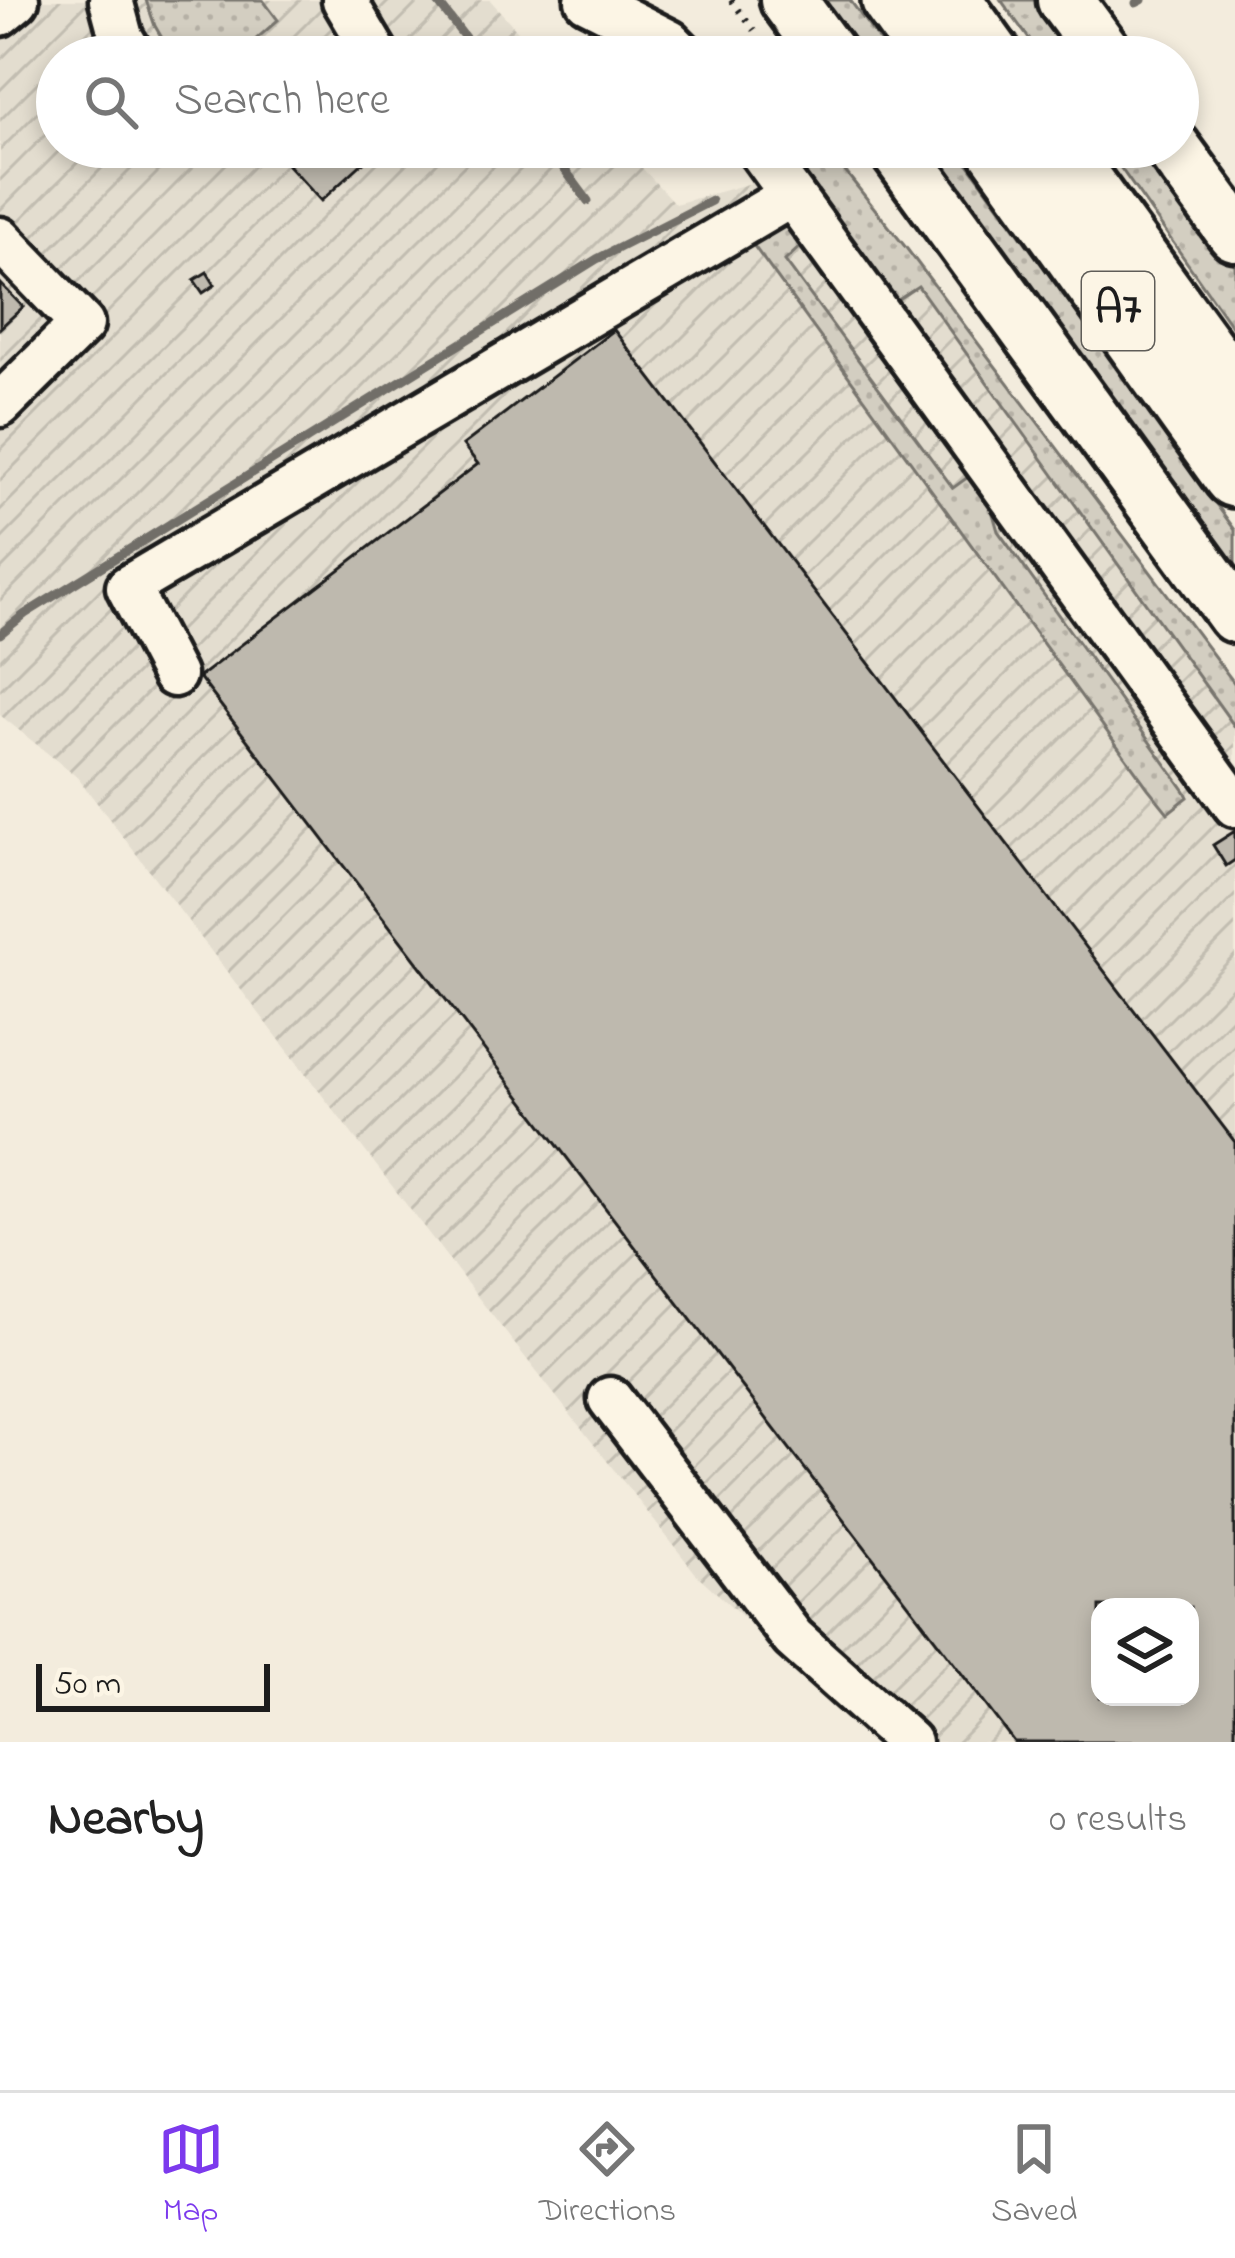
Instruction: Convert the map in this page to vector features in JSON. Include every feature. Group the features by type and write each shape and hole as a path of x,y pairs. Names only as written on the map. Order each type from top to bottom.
{"highway":[{"path":"894,0 920,36"},
{"path":"947,0 974,36"},
{"name":"A7","path":"1015,168 1235,475"},
{"name":"A7","path":"1069,168 1235,396"}],"main road":[{"path":"788,0 815,36"},
{"path":"1065,0 1092,36"},
{"path":"910,168 1235,615"},
{"path":"1187,168 1235,233"}],"street":[{"path":"0,14 16,0"},
{"path":"112,0 122,36"},
{"path":"344,0 365,36"},
{"path":"587,0 658,36"},
{"path":"772,168 1235,805"},
{"path":"174,675 128,587 792,195"},
{"path":"0,238 82,324 0,405"},
{"path":"610,1400 793,1638 909,1742"}],"shaded area":[{"path":"0,0 490,0 522,36 36,36 36,168 642,168 675,204 806,168 846,168 1235,707 1235,1742 880,1742 697,1575 77,777 0,715"},
{"path":"146,0 263,0 278,20 260,36 161,36"},
{"path":"824,0 850,0 876,36 850,36"},
{"path":"1001,0 1043,0 1068,36 1027,36"},
{"path":"813,168 842,168 907,249 1235,684 1235,727 918,286 898,299 893,296 804,174"},
{"path":"946,168 971,168 1235,530 1235,567"},
{"path":"1121,168 1163,168 1235,265 1235,331"},
{"path":"788,227 807,240 785,261 953,488 977,476 998,531 1185,791 1188,797 1168,813 751,242 772,228"}],"building":[{"path":"291,168 357,168 321,201"},
{"path":"207,272 215,285 203,293 194,280"},
{"path":"0,283 23,307 0,328"},
{"path":"614,330 1235,1142 1235,1742 1014,1742 199,677 478,464 463,445"},
{"path":"1235,831 1235,860 1226,866 1213,845"}],"waterway":[{"path":"436,0 464,36"},
{"path":"1136,3 1142,0"},
{"path":"564,168 588,201"},
{"path":"0,634 25,614 597,259 711,201"}]}
